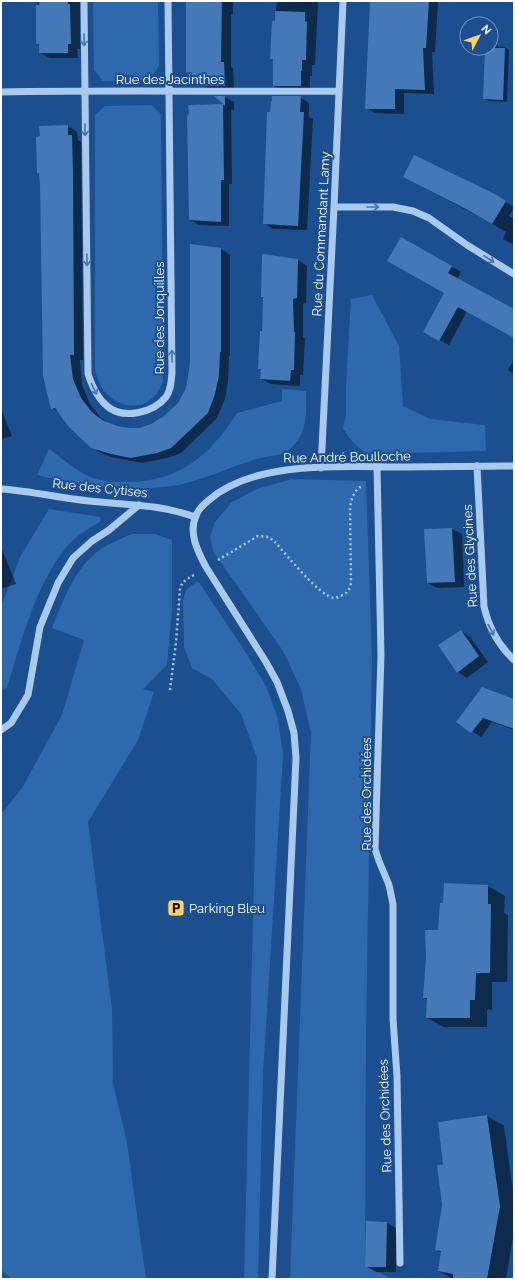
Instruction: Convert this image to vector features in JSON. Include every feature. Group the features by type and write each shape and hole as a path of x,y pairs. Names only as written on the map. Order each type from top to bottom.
{"street":[{"name":"Rue des Jonquilles","path":"84,1 88,374 93,388 107,407 119,413 133,414 148,410 159,403 166,397 171,387 168,1"},
{"name":"Rue du Commandant Lamy","path":"321,468 343,1"},
{"name":"Rue des Jacinthes","path":"1,92 338,91"},
{"path":"334,207 393,207 413,211 429,218 514,274"},
{"name":"Rue des Glycines","path":"477,466 484,608 488,623 495,637 505,651 514,660"},
{"name":"Rue André Boulloche","path":"195,516 199,510 214,496 223,490 250,478 275,471 321,468 514,466"},
{"name":"Rue des Orchidées","path":"377,467 381,655 375,849 378,861 389,885 393,904 393,1019 397,1076 400,1263"},
{"name":"Rue des Cytises","path":"1,489 24,490 95,502 161,507 195,516"},
{"path":"1,730 11,723 28,695 40,627 58,583 73,558 92,541 109,530 139,505"},
{"path":"195,516 194,537 198,552 277,682 288,711 294,733 296,758 272,1279"}],"path":[{"path":"206,567 258,536 268,537 275,542 318,589 334,598 340,597 350,589 351,583 350,506 353,494 359,487 366,485 377,486"},
{"path":"170,690 176,642 180,589"}],"shaded area":[{"path":"93,1 158,1 159,66 149,81 103,81 94,70"},
{"path":"151,105 161,114 163,381 158,392 149,401 144,404 132,406 115,401 110,397 99,383 95,371 95,115 105,106"},
{"path":"372,295 399,346 403,406 430,419 485,425 486,451 367,454 348,436 343,428 346,415 346,385 351,299"},
{"path":"282,389 306,391 306,418 303,431 296,443 286,452 281,454 259,458 187,483 161,487 107,487 37,475 49,449 76,469 97,479 111,482 129,482 164,477 192,463 204,453 227,428 237,413 282,401"},
{"path":"292,479 366,481 372,660 366,1036 365,1266 393,1279 290,1279 311,733 301,689 283,651 213,551 210,537 215,522 232,502 257,489"},
{"path":"49,509 100,517 101,521 73,541 54,564 45,580 30,616 7,688 1,690 1,607 20,557"},
{"path":"131,534 155,534 172,540 172,610 167,665 143,689 154,692 138,740 88,822 112,1009 113,1083 127,1143 146,1279 12,1279 1,1270 1,814 22,788 62,715 84,640 52,628 66,595 77,575 92,557 104,547"},
{"path":"198,581 243,648 266,686 278,719 283,756 263,1074 258,1279 244,1279 257,758 241,714 212,679 192,668 184,647 183,600 186,590"}],"building":[{"path":"39,1 68,1 68,4 70,4 71,44 68,44 68,53 39,53 39,44 36,44 36,5 39,5"},
{"path":"186,1 222,1 221,62 224,62 225,86 203,86 186,72"},
{"path":"370,1 429,1 426,48 423,48 425,90 395,89 395,109 365,109"},
{"path":"275,11 305,12 305,22 307,21 306,60 302,60 301,86 273,86 273,59 270,59 272,21 275,21"},
{"path":"499,48 505,48 503,100 483,99 485,56 499,56"},
{"path":"214,96 225,96 225,106 223,104"},
{"path":"272,96 301,96 300,112 304,112 298,226 263,224 267,112 270,112"},
{"path":"223,104 224,180 221,180 221,222 189,220 188,105"},
{"path":"68,125 68,135 72,135 73,173 74,355 70,355 73,379 81,398 91,411 98,417 118,426 139,428 151,424 164,416 178,403 185,390 190,363 190,244 221,248 221,352 219,375 215,394 208,413 171,448 157,453 131,458 91,448 68,426 55,408 51,409 43,375 40,184 39,173 37,173 36,137 40,136 39,126"},
{"path":"414,155 495,194 506,201 492,224 403,177"},
{"path":"401,237 452,266 448,273 514,309 514,338 458,307 439,341 423,332 444,293 387,261"},
{"path":"262,254 298,259 297,298 293,299 295,332 294,370 291,370 290,381 260,379 261,369 258,369 260,331 262,331"},
{"path":"452,528 455,582 427,583 424,529"},
{"path":"461,630 479,656 457,673 438,645"},
{"path":"482,687 514,699 514,729 483,718 471,733 456,722"},
{"path":"444,883 488,885 488,904 491,904 490,973 476,973 475,1000 470,1000 470,1018 426,1018 427,998 423,998 426,957 425,930 438,930 440,903 443,903"},
{"path":"487,1115 500,1206 487,1279 453,1279 453,1274 438,1271 441,1251 435,1250 442,1205 437,1165 443,1165 438,1122"},
{"path":"366,1221 387,1222 386,1267 365,1267"}],"place":[{"name":"Parking Bleu","path":"176,908"}]}
